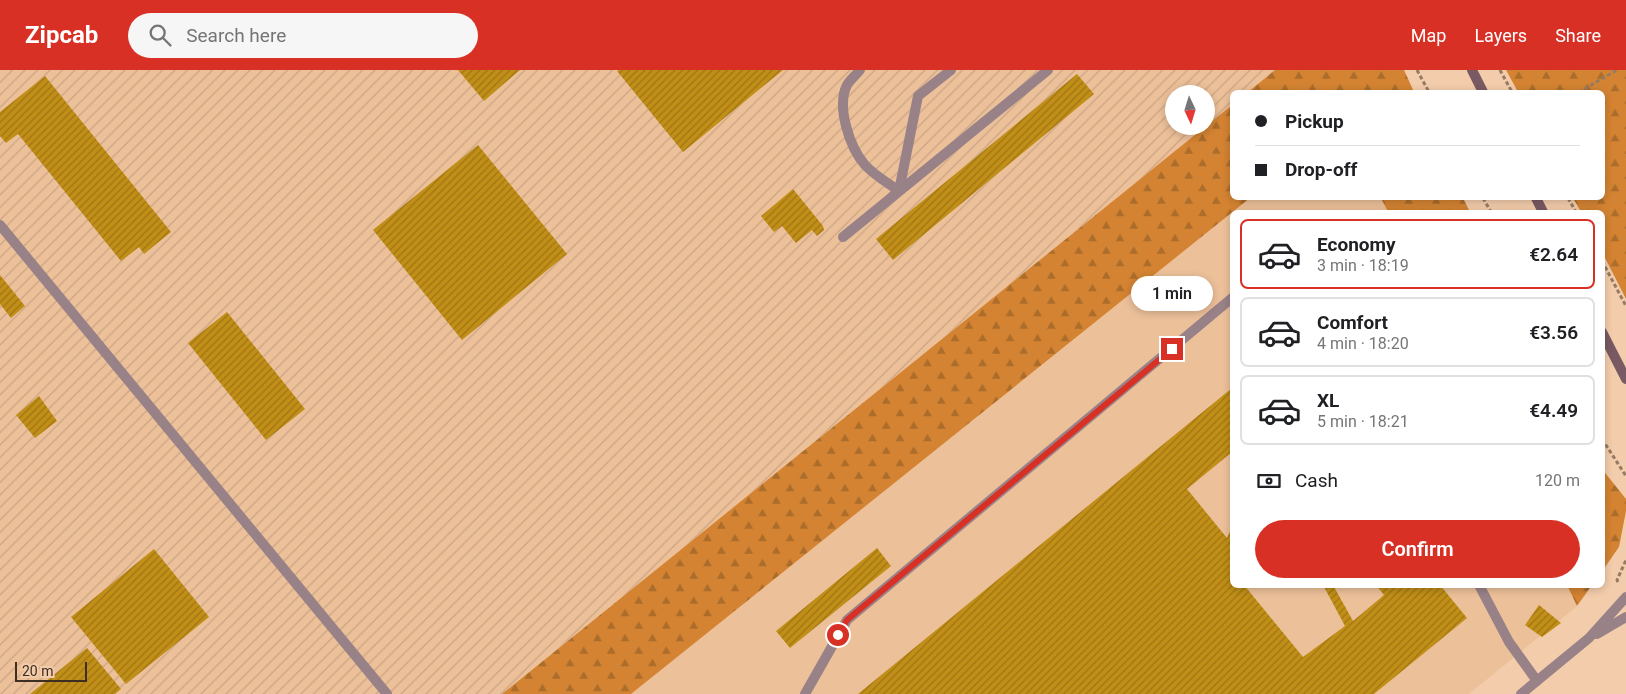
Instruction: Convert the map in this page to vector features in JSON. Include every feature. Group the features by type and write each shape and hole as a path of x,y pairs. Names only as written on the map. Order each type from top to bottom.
{"main road":[{"path":"1472,70 1482,90"},
{"path":"1605,338 1626,379"}],"street":[{"path":"860,70 847,85 844,98 844,116 852,144 866,166 899,191"},
{"path":"899,191 918,96 952,70"},
{"path":"843,237 1048,70"},
{"path":"0,225 386,694"},
{"path":"804,694 847,620 1230,300"},
{"path":"1481,588 1509,642 1537,681"},
{"path":"1521,694 1589,638 1626,597"},
{"path":"1589,638 1626,617"}],"path":[{"path":"1417,70 1428,90"},
{"path":"1500,70 1511,90"},
{"path":"1583,90 1618,70"},
{"path":"1605,267 1626,306"},
{"path":"1605,444 1626,476"},
{"path":"1621,587 1617,580 1626,560"}],"shaded area":[{"path":"0,70 1275,70 1250,90 1230,90 1230,107 1215,119 1215,85 1165,85 1165,135 1195,135 502,694 0,694"},
{"path":"1248,200 1382,200 1387,210 1235,210"},
{"path":"1230,214 1230,588 1568,588 1577,606 1469,694 631,694"}],"green space":[{"path":"1275,70 1404,70 1413,90 1250,90"},
{"path":"1506,70 1626,70 1626,299 1605,258 1605,210 1580,210 1574,200 1605,200 1605,90 1517,90"},
{"path":"1230,107 1230,200 1248,200 1235,210 1230,210 1230,214 631,694 502,694 1195,135 1215,135 1215,119"},
{"path":"1382,200 1464,200 1469,210 1387,210"},
{"path":"1605,473 1626,499 1626,511 1619,547 1605,567"},
{"path":"1568,588 1590,588 1577,606"}],"building":[{"path":"458,70 520,70 484,101"},
{"path":"783,70 683,152 617,71"},
{"path":"1077,74 1094,94 893,260 876,239"},
{"path":"45,76 171,232 144,254 139,247 121,261 18,134 6,143 0,136 0,112"},
{"path":"478,145 567,254 462,340 373,230"},
{"path":"793,189 823,226 824,230 817,236 812,230 796,243 782,226 774,232 761,216"},
{"path":"0,275 25,306 11,318 0,304"},
{"path":"227,312 305,409 266,440 188,343"},
{"path":"1230,390 1230,454 1187,489 1227,538 1230,531 1230,588 1246,588 1303,657 1345,626 1325,588 1335,588 1353,621 1384,595 1378,588 1442,588 1467,618 1374,694 858,694"},
{"path":"39,396 57,421 35,438 16,415"},
{"path":"877,548 891,566 790,648 776,631"},
{"path":"154,549 209,617 126,684 71,617"},
{"path":"1539,605 1561,623 1542,637 1525,625"},
{"path":"87,648 121,689 115,694 30,694"}],"route":[{"path":"838,635 847,620 1172,349"}]}
